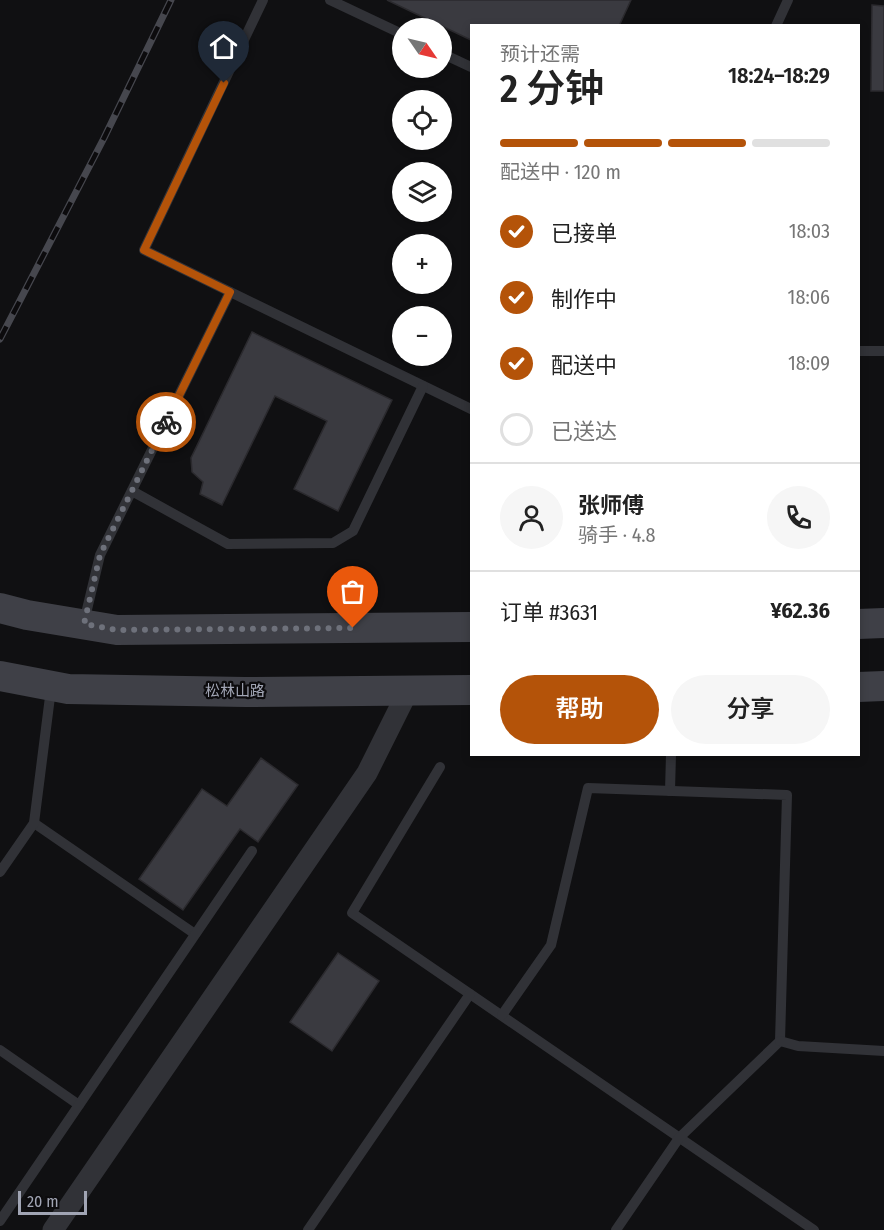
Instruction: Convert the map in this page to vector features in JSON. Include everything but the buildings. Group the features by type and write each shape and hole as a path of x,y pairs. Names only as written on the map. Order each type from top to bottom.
{"street":[{"path":"0,608 27,615 117,630 470,627"},
{"path":"860,624 884,623"},
{"name":"松林山路","path":"0,676 68,689 245,692 470,690"},
{"path":"860,687 884,686"},
{"path":"53,1230 367,773 408,691"}],"lane":[{"path":"263,0 144,250 470,409"},
{"path":"330,0 392,29"},
{"path":"777,24 788,0"},
{"path":"452,58 470,67"},
{"path":"84,624 100,555 230,292"},
{"path":"860,351 884,351"},
{"path":"132,491 228,544 333,543 353,531 423,386"},
{"path":"0,872 34,823 51,685"},
{"path":"670,791 671,756"},
{"path":"440,768 352,913 814,1230"},
{"path":"502,1015 551,945 588,788 787,795 780,1041 679,1138 616,1230"},
{"path":"34,823 195,934"},
{"path":"0,1221 252,851"},
{"path":"308,1230 470,994"},
{"path":"780,1041 798,1046 884,1051"},
{"path":"0,1050 79,1105"}],"railway":[{"path":"0,339 104,138 171,0"}],"way so far":[{"path":"166,422 100,555 84,624 117,630 353,628"}],"route":[{"path":"166,422 230,292 144,250 224,83"}]}
